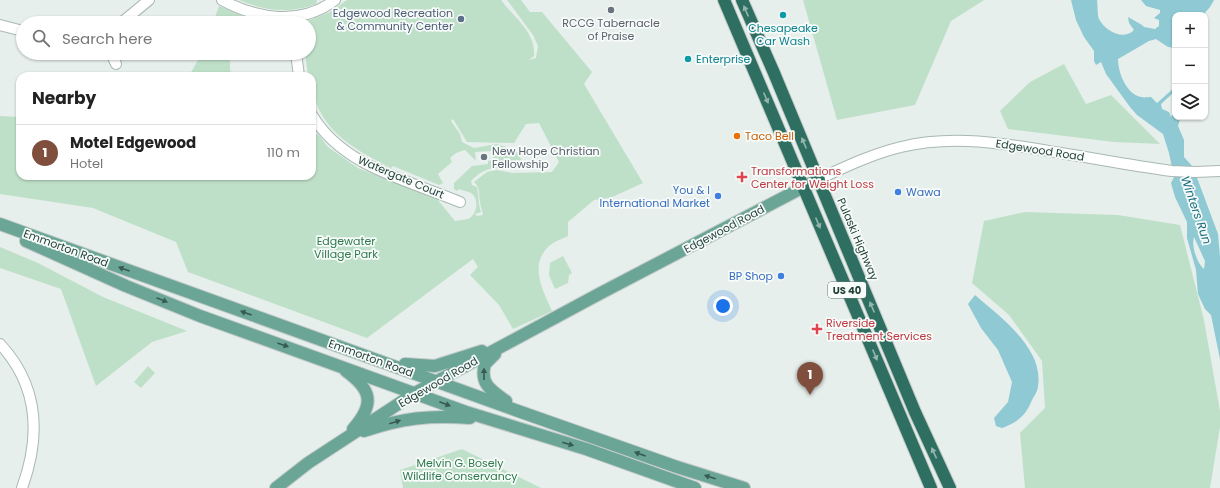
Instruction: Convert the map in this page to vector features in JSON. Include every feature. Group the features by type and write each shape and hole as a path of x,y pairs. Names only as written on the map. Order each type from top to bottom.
{"highway":[{"name":"US 40","path":"724,0 931,488"},
{"name":"Pulaski Highway","path":"742,0 819,179 915,412 950,488"}],"main road":[{"name":"Edgewood Road","path":"276,488 308,463 415,393 436,381 819,179"},
{"name":"Emmorton Road","path":"0,224 518,411 677,467 744,488"},
{"name":"Emmorton Road","path":"0,228 132,288 200,316 504,425 586,449 695,488"},
{"path":"373,358 430,367 446,364 471,354 501,347"},
{"path":"501,347 485,364 484,382 491,391 518,411"},
{"path":"336,364 357,379 368,395 368,403 364,417 344,439"},
{"path":"344,439 401,420 428,416 473,418 504,425"}],"street":[{"path":"130,16 149,0"},
{"path":"222,0 248,12 265,16"},
{"path":"301,16 329,5 335,0"},
{"path":"1,28 16,30"},
{"path":"114,60 116,64"},
{"path":"297,60 298,72"},
{"name":"Watergate Court","path":"316,121 321,129 348,154 383,171 460,202"},
{"name":"Edgewood Road","path":"819,179 864,159 902,147 953,141 1004,143 1172,171 1220,171"},
{"path":"0,344 23,374 31,398 33,440 29,467 22,488"}],"green space":[{"path":"239,0 317,0 316,4 306,7 278,10 258,7"},
{"name":"Edgewater Village Park","path":"347,0 501,0 528,32 532,40 534,56 529,60 536,58 538,46 533,35 507,0 521,0 530,12 542,12 592,72 584,84 643,183 610,198 594,200 568,222 568,236 550,245 542,254 539,262 540,279 552,311 513,329 499,305 470,275 478,267 473,259 367,338 188,272 176,242 93,208 0,194 0,116 16,117 16,180 316,180 316,135 318,134 328,147 358,168 437,199 455,221 468,219 471,217 476,209 476,199 469,192 459,189 457,191 454,189 454,183 472,166 488,164 488,161 493,160 492,151 475,152 476,161 465,150 456,153 450,158 452,162 438,174 443,183 439,185 393,166 391,168 348,143 326,122 316,99 316,72 307,72 306,60 316,60 316,18 330,12","holes":["453,119 467,142 514,143 526,124 539,123 559,162 552,172 512,173 497,170 487,172 474,182 476,184 478,189 483,215 477,216 475,214 481,212 478,190 477,187 472,185 471,181 486,170 510,168 524,164 516,151 506,147 497,144 474,148 462,142 460,134 451,121"]},
{"path":"803,0 984,0 951,21 915,105 837,120"},
{"path":"219,6 242,15 242,16 215,16"},
{"path":"198,60 230,60 231,72 191,72"},
{"path":"1064,64 1086,104 1111,95 1160,144 1114,142 1008,129 1000,111 1030,82"},
{"path":"1025,212 1118,215 1180,225 1204,320 1220,411 1220,427 1210,488 1025,488 1020,433 1045,408 1042,361 1009,315 972,283 984,221"},
{"path":"0,247 38,263 103,297 187,331 152,342 96,386 61,289 0,268"},
{"path":"563,256 572,273 569,275 568,283 555,289 549,275 550,263"},
{"path":"148,366 155,373 141,388 134,382"},
{"name":"Melvin G. Bosely Wildlife Conservancy","path":"462,449 541,488 403,488 400,470"}],"water":[{"name":"Winters Run","path":"1071,0 1097,0 1098,17 1102,23 1110,31 1120,35 1125,35 1134,30 1129,23 1128,17 1144,27 1155,29 1159,26 1159,20 1154,18 1160,13 1160,10 1146,6 1141,0 1214,0 1206,12 1172,12 1172,48 1168,47 1156,39 1149,41 1118,59 1118,64 1124,82 1131,92 1136,95 1151,97 1157,103 1172,90 1172,94 1161,104 1162,109 1169,112 1171,117 1172,115 1172,120 1180,120 1178,126 1184,140 1184,157 1193,167 1218,234 1220,257 1220,359 1211,315 1205,309 1198,294 1196,270 1187,238 1187,222 1175,197 1171,183 1174,177 1163,134 1137,115 1130,107 1106,74 1101,62 1096,65 1094,61 1094,51 1084,37 1076,20","holes":["1194,237 1205,261 1204,269 1199,263 1195,254 1193,245"]},
{"path":"975,295 1008,323 1018,334 1034,359 1038,372 1037,390 1027,410 1017,421 1002,428 996,426 994,418 1008,402 1012,382 998,350 981,328 968,304"}],"place":[{"name":"RCCG Tabernacle of Praise","path":"611,10"},
{"name":"Chesapeake Car Wash","path":"783,15"},
{"name":"Edgewood Recreation & Community Center","path":"461,19"},
{"name":"Enterprise","path":"688,59"},
{"name":"Taco Bell","path":"737,136"},
{"name":"New Hope Christian Fellowship","path":"484,157"},
{"name":"Transformations Center for Weight Loss","path":"742,177"},
{"name":"Wawa","path":"898,192"},
{"name":"You & I International Market","path":"718,196"},
{"name":"BP Shop","path":"781,276"},
{"name":"Riverside Treatment Services","path":"817,329"},
{"name":"Motel Edgewood","path":"810,395"}]}
